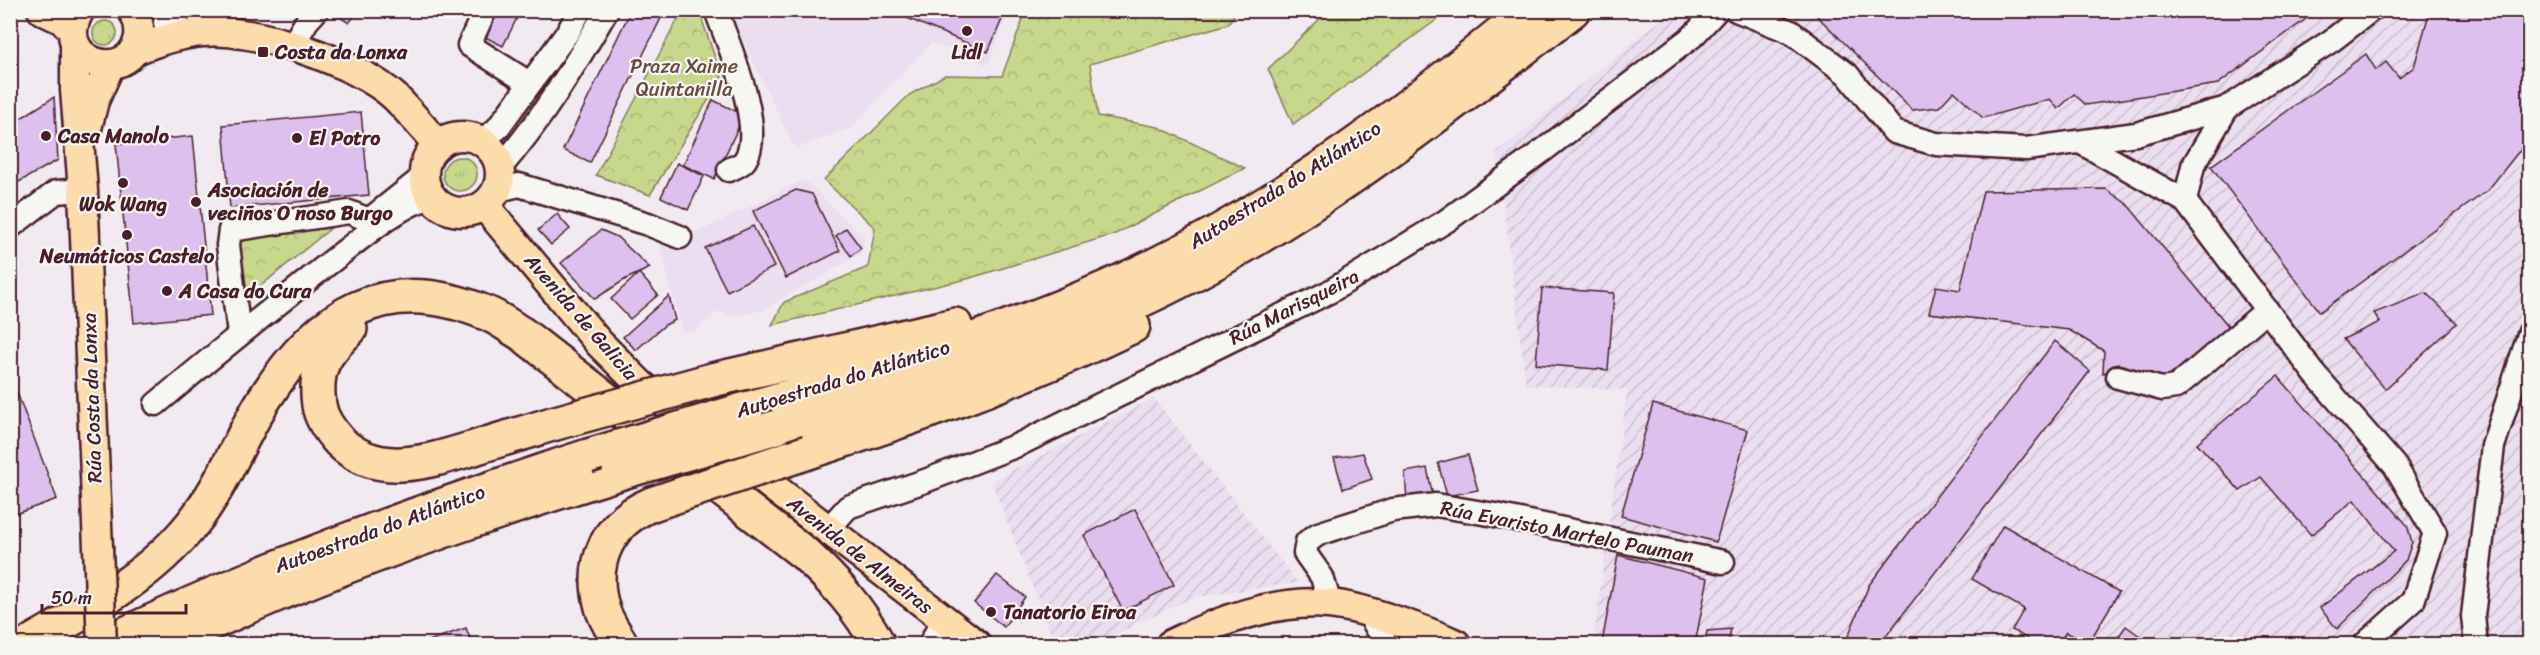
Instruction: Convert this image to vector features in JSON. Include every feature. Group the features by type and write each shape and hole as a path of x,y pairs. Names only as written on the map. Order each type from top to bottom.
{"highway":[{"name":"Autoestrada do Atlántico","path":"103,645 265,572 430,508 588,456 863,375 987,334 1054,309 1155,265 1226,226 1312,173 1470,59 1528,10"},
{"name":"Autoestrada do Atlántico","path":"166,645 303,583 399,545 620,473 883,396 1013,352 1119,310 1221,259 1308,207 1410,137 1573,10"},
{"path":"621,645 602,608 598,584 600,558 610,537 622,520 634,511 984,390 1090,347 1150,318 1255,258 1308,207"},
{"path":"28,645 131,583 168,552 213,496 264,399 291,360 325,326 353,310 381,300 417,297 450,301 488,314 530,340 804,554 832,579 851,601 878,645"},
{"path":"862,645 834,604 779,552 498,335 466,321 434,313 403,312 375,317 352,328 332,346 320,365 316,388 320,413 332,434 349,451 372,461 400,465 427,462 552,424 711,380 1008,313 1054,309"}],"main road":[{"path":"42,10 76,28 89,61 122,58 177,36 204,32 232,32 292,46 360,72 394,97 438,145"},
{"path":"133,13 174,16 204,32"},
{"name":"Rúa Costa da Lonxa","path":"81,152 94,101 139,33 133,13"},
{"name":"Rúa Costa da Lonxa","path":"76,28 75,90 83,190 103,645"},
{"path":"481,141 458,136 438,145 428,156 428,187 443,208 454,212 466,212 501,181"},
{"name":"Avenida de Galicia","path":"481,141 491,149 501,181 599,343 640,384 772,487"},
{"name":"Avenida de Almeiras","path":"772,487 828,529 937,632 976,645"},
{"path":"1186,641 1238,616 1287,605 1329,604 1369,614 1456,645"}],"street":[{"path":"292,46 307,21 317,10"},
{"path":"485,10 469,45 530,83"},
{"path":"481,141 497,129 568,32 580,10"},
{"path":"607,10 501,181 648,224 680,237"},
{"path":"716,10 747,102 752,127 749,151 744,162 729,170"},
{"name":"Rúa Marisqueira","path":"828,529 848,507 925,482 1018,445 1329,292 1446,221 1545,150 1693,36 1718,10"},
{"path":"1736,10 1791,32 1847,74 1894,132 1935,144 2026,149 2136,134 2227,108 2331,41 2372,10"},
{"path":"2185,201 2193,166 2227,108"},
{"path":"2080,142 2185,201 2314,373 2395,466 2435,533 2413,601 2366,645"},
{"path":"239,334 228,245 230,230 349,212 369,220 428,187"},
{"path":"156,404 239,334 362,238 410,205 423,199 428,187"},
{"path":"10,227 56,192 83,190"},
{"path":"2118,377 2162,389 2176,387 2267,310"},
{"path":"2476,645 2473,616 2493,446 2524,364 2529,332"},
{"name":"Rúa Evaristo Martelo Pauman","path":"1329,604 1322,578 1305,554 1307,542 1318,534 1393,510 1436,505 1506,517 1723,562"},
{"path":"1369,614 1386,645"}],"shaded area":[{"path":"729,11 1009,11 988,65 931,43 851,128 795,149"},
{"path":"1672,11 2529,11 2529,644 1593,644 1627,390 1526,385 1497,152"},
{"path":"804,179 864,238 862,253 763,310 732,317 717,312 695,331 682,332 660,246 679,249 687,233 698,232"},
{"path":"1154,398 1298,583 1194,597 1094,644 1055,644 991,481"}],"green space":[{"name":"Praza Xaime Quintanilla","path":"682,11 699,11 722,78 650,195 596,175"},
{"path":"1026,11 1237,11 1228,24 1090,64 1098,116 1158,127 1245,168 1115,234 967,279 772,325 784,302 868,267 875,228 824,180 909,95 945,75 1002,76"},
{"path":"1328,11 1449,11 1293,124 1268,69"},
{"path":"105,21 113,25 117,33 113,41 105,45 97,41 93,33 97,25"},
{"path":"460,157 472,162 477,174 472,186 460,191 448,186 443,174 448,162"},
{"path":"331,228 246,298 238,238"}],"building":[{"path":"329,10 359,10 349,23"},
{"path":"488,10 521,10 503,46 477,33"},
{"path":"631,10 665,10 590,163 563,150"},
{"name":"Lidl","path":"888,10 1006,10 988,52"},
{"path":"1811,10 2318,10 2218,84 2086,105 2074,94 2058,109 2050,99 1983,118 1954,91 1939,107 1912,110"},
{"path":"2430,10 2530,10 2530,143 2527,141 2488,190 2320,312 2211,166 2366,54 2376,70 2386,62 2399,78 2414,67"},
{"path":"54,97 58,160 10,187 10,125"},
{"path":"713,100 744,115 714,179 683,165"},
{"path":"361,112 369,195 230,208 223,125"},
{"path":"193,136 211,315 134,323 116,144"},
{"path":"677,163 704,176 688,210 661,197"},
{"path":"2106,189 2127,204 2230,328 2175,378 2142,376 2125,366 2103,373 2104,351 2069,330 1929,313 1936,286 1960,290 1983,191"},
{"path":"796,190 812,194 840,251 786,278 753,211"},
{"path":"557,214 570,229 551,245 538,230"},
{"path":"753,226 774,267 727,291 705,248"},
{"path":"846,228 861,248 851,256 836,236"},
{"path":"601,230 617,237 650,268 626,279 595,299 561,263"},
{"path":"639,273 658,295 630,319 611,299"},
{"path":"1542,288 1614,293 1608,370 1536,364"},
{"path":"2426,293 2457,323 2385,389 2343,339 2380,322 2374,313"},
{"path":"669,296 675,320 665,325 636,350 623,337"},
{"path":"2055,341 2090,371 1880,644 1845,644 1869,585"},
{"path":"2278,376 2407,525 2412,542 2406,560 2337,629 2320,608 2394,551 2354,500 2311,535 2261,477 2240,491 2197,443"},
{"path":"16,390 57,499 10,516 10,393"},
{"path":"1653,404 1748,430 1716,542 1621,516"},
{"path":"1363,453 1372,479 1343,489 1334,458"},
{"path":"1468,455 1478,490 1447,496 1438,463"},
{"path":"1427,468 1433,497 1407,501 1405,472"},
{"path":"1135,509 1174,585 1123,611 1084,535"},
{"path":"2003,525 2119,592 2088,644 2066,632 2058,644 2036,644 2012,630 2024,609 1972,579"},
{"path":"1618,555 1708,578 1695,644 1602,643"},
{"path":"997,575 1025,597 1004,627 974,603"},
{"path":"2126,626 2151,644 2113,644"},
{"path":"466,628 472,644 420,644"},
{"path":"1731,629 1728,644 1705,644 1707,631"}],"place":[{"name":"Lidl","path":"967,31"},
{"name":"Costa da Lonxa","path":"263,52"},
{"name":"Casa Manolo","path":"46,136"},
{"name":"El Potro","path":"297,138"},
{"name":"Wok Wang","path":"123,183"},
{"name":"Asociación de veciños O noso Burgo","path":"196,202"},
{"name":"Neumáticos Castelo","path":"127,235"},
{"name":"A Casa do Cura","path":"167,291"},
{"name":"Tanatorio Eiroa","path":"991,612"}]}
